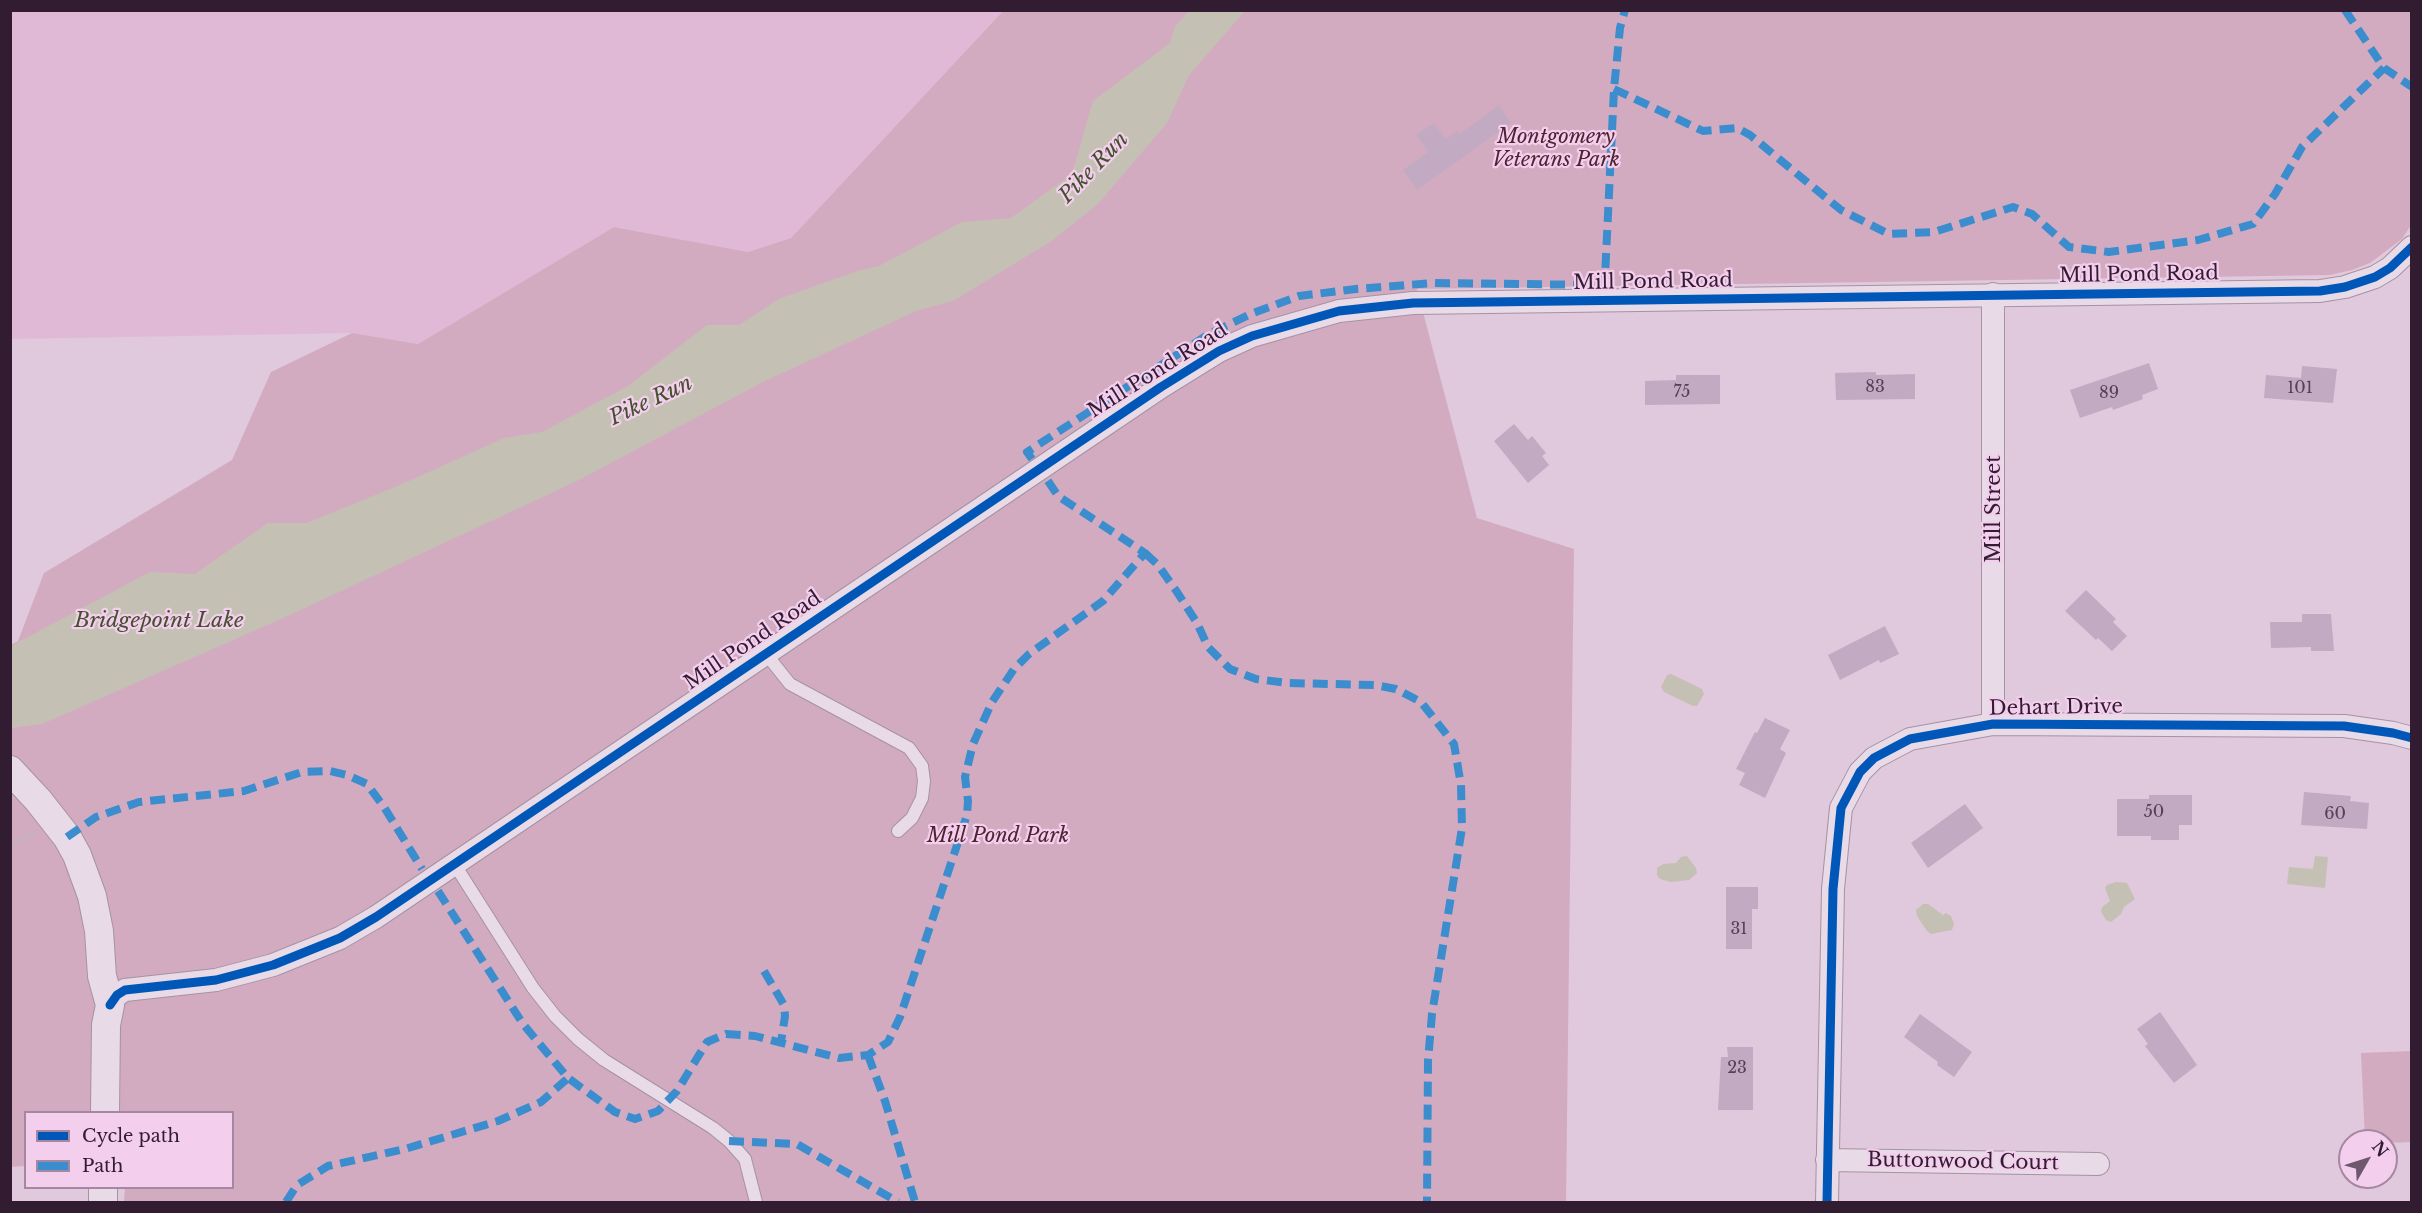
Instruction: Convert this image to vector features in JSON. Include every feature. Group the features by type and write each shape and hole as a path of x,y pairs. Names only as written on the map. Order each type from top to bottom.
{"street":[{"name":"Mill Pond Road","path":"110,1005 117,995 125,990 216,980 257,970 305,954 340,938 376,917 1192,367 1252,336 1339,311 1413,303 2320,291 2345,287 2375,277 2390,268 2412,247"},
{"name":"Mill Street","path":"1993,294 1993,724"},
{"name":"Dehart Drive","path":"1827,1203 1833,889 1841,808 1860,772 1874,758 1910,739 1993,724 2344,726 2412,738"},
{"path":"10,770 54,819 77,855 96,913 102,976 110,1005 106,1025 105,1111"},
{"name":"Buttonwood Court","path":"1827,1160 2098,1164"}],"lane":[{"path":"766,654 790,684 909,748 922,765 924,781 922,798 912,818 898,831"},
{"path":"455,865 533,988 555,1016 604,1060 713,1128 729,1141 745,1159 756,1203"}],"shaded area":[{"path":"10,11 1003,11 791,238 748,252 614,227 418,344 352,333 11,339"}],"green space":[{"path":"1003,11 2411,11 2411,225 2402,239 2370,263 2352,270 2330,275 1417,289 1477,518 1574,549 1566,1202 124,1202 125,1189 234,1189 234,1111 24,1111 24,1166 11,1167 11,645 18,641 44,573 232,460 271,372 352,333 418,344 614,227 748,252 791,238"},
{"path":"2411,1051 2411,1142 2398,1143 2398,1129 2364,1129 2361,1053"}],"water":[{"name":"Bridgepoint Lake","path":"1190,10 1245,11 1189,75 1167,123 1098,204 1050,242 953,301 916,311 763,382 579,480 281,619 42,724 11,728 11,646 150,572 195,574 268,523 307,523 407,482 504,438 542,432 628,386 707,325 739,325 779,299 857,271 879,266 962,222 1011,218 1072,174 1093,101 1170,43 1175,26"},
{"path":"1671,674 1702,689 1704,694 1697,706 1664,692 1661,687 1667,675"},
{"path":"1687,856 1697,873 1689,880 1671,882 1660,879 1657,875 1657,868 1663,864 1676,863 1681,857"},
{"path":"2315,856 2328,857 2325,888 2287,884 2289,867 2313,869"},
{"path":"2116,882 2127,883 2135,899 2124,907 2121,914 2111,922 2106,920 2101,912 2102,907 2110,901 2105,888"},
{"path":"1923,904 1928,904 1943,915 1946,913 1951,916 1954,924 1952,930 1931,934 1927,931 1917,916 1916,910"}],"building":[{"path":"1499,105 1511,123 1417,190 1403,170 1428,152 1416,135 1434,123 1446,139 1457,131 1459,134"},
{"path":"2149,363 2158,389 2142,395 2143,399 2113,410 2112,407 2080,418 2070,390"},
{"path":"2302,366 2337,369 2333,403 2264,398 2266,375 2301,378"},
{"path":"1876,372 1876,375 1915,374 1915,399 1836,400 1835,373"},
{"path":"1676,375 1720,375 1720,404 1645,405 1645,381 1676,380"},
{"path":"1514,424 1528,440 1532,436 1546,453 1542,456 1549,465 1528,483 1494,441"},
{"path":"2086,590 2116,619 2113,622 2127,636 2112,651 2098,638 2096,640 2065,611"},
{"path":"2302,614 2331,614 2334,651 2311,651 2311,647 2271,648 2270,622 2302,622"},
{"path":"1885,626 1899,654 1880,663 1879,660 1840,680 1828,655"},
{"path":"1765,718 1790,730 1780,749 1786,753 1765,798 1739,785 1745,773 1736,769"},
{"path":"2304,792 2351,796 2350,801 2369,803 2367,829 2301,825"},
{"path":"2149,795 2192,795 2192,825 2179,825 2179,840 2151,840 2151,836 2117,836 2117,799 2149,799"},
{"path":"1965,804 1983,828 1928,868 1911,843"},
{"path":"1726,887 1758,887 1758,909 1752,909 1752,949 1726,949"},
{"path":"2160,1012 2197,1065 2174,1083 2145,1046 2148,1044 2137,1029"},
{"path":"1920,1014 1972,1052 1954,1077 1904,1037"},
{"path":"1727,1047 1753,1047 1753,1110 1718,1110 1721,1057 1728,1057"}],"marked path":[{"path":"1032,459 1027,452 1209,334 1253,313 1299,296 1433,283 1601,285 1605,277 1614,89 1620,28 1625,10"},
{"path":"2345,10 2384,68 2412,87"},
{"path":"1614,89 1703,131 1737,128 1750,135 1841,210 1889,234 1934,232 2013,207 2032,214 2069,247 2109,252 2198,240 2253,224 2275,194 2302,147 2384,68"},
{"path":"438,891 523,1024 568,1078 615,1112 635,1119 658,1111 677,1091 707,1042 726,1034 755,1036 839,1058 868,1055 888,1042 900,1017 967,815 965,777 973,744 992,702 1014,669 1029,654 1103,601 1145,553 1058,496 1046,478"},
{"path":"1145,553 1158,565 1177,592 1197,623 1208,647 1230,669 1256,679 1288,683 1375,685 1396,689 1421,702 1454,744 1461,785 1462,828 1432,1014 1428,1061 1427,1202"},
{"path":"67,837 96,817 139,802 244,791 302,772 330,771 347,775 367,784 422,869"},
{"path":"764,971 784,1005 785,1016 781,1042"},
{"path":"868,1055 885,1101 915,1202"},
{"path":"286,1202 297,1185 328,1166 405,1149 498,1121 541,1102 568,1078"},
{"path":"729,1141 797,1144 898,1202"}],"cycle path":[{"path":"110,1005 117,995 125,990 216,980 273,965 340,938 376,917 1161,387 1219,351 1252,336 1339,311 1413,303 2320,291 2345,287 2375,277 2390,268 2412,247"},
{"path":"1827,1202 1833,889 1841,808 1860,772 1874,758 1910,739 1993,724 2344,726 2412,738"}],"park label":[{"name":"Montgomery Veterans Park","path":"1556,148"},
{"name":"Mill Pond Park","path":"998,836"}],"water label":[{"name":"Pike Run","path":"1094,168"},
{"name":"Pike Run","path":"651,401"}]}
